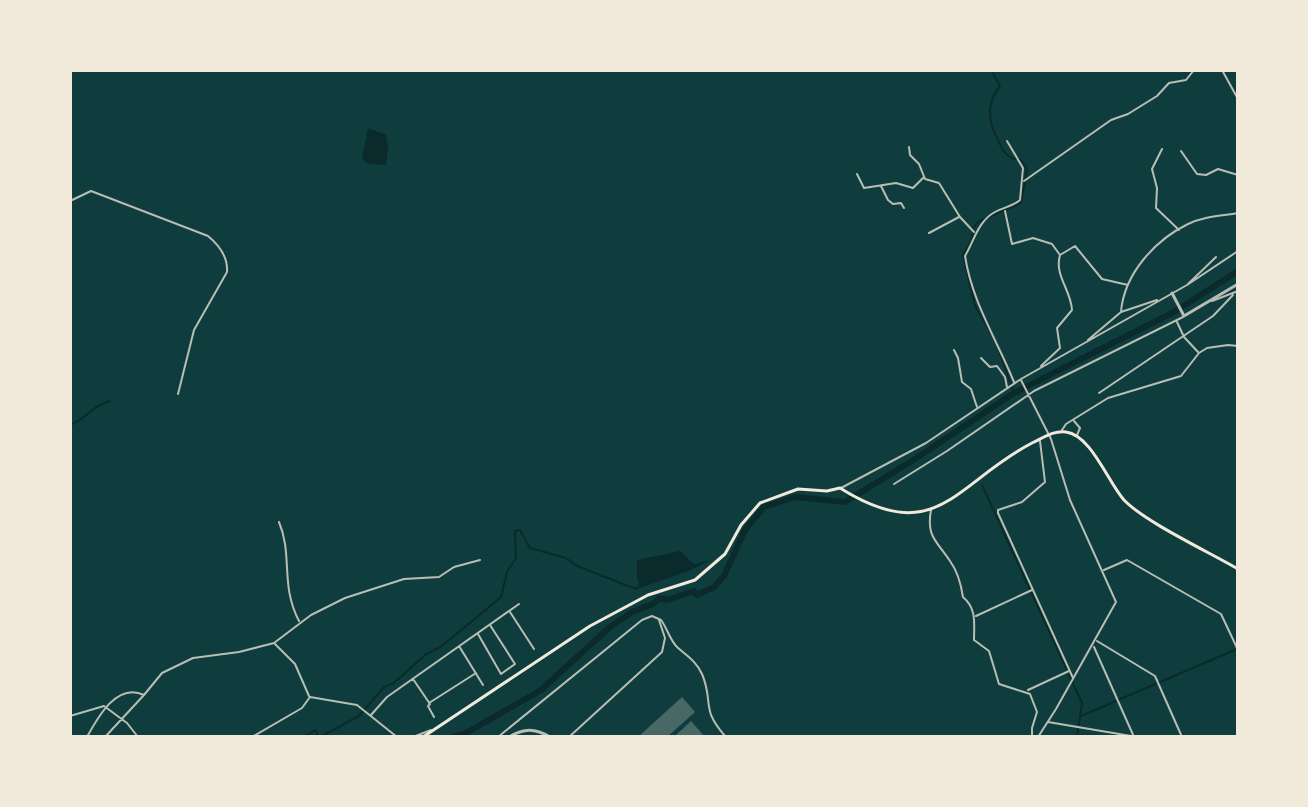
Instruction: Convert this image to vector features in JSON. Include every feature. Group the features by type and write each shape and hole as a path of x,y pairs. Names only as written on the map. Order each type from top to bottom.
{"main road":[{"path":"423,737 590,626 648,595 684,585 709,571 725,554 741,525 760,503 798,489 827,491 840,488 872,507 898,512 931,510 957,498 1001,461 1048,435 1062,431 1077,435 1085,442 1126,502 1238,569"}],"street":[{"path":"1023,182 1111,120 1147,103 1169,83 1186,80 1194,70"},
{"path":"1227,70 1223,72 1238,99"},
{"path":"1007,141 1023,168 1020,200 1005,210 993,212 975,233 974,242 965,256 977,304 999,343 1014,383"},
{"path":"909,147 910,155 919,164 924,177 939,183 960,217 975,233"},
{"path":"1162,149 1152,169 1157,188 1156,208 1179,230"},
{"path":"1181,151 1197,174 1206,175 1218,169 1238,175"},
{"path":"857,174 864,188 896,183 913,188 924,177"},
{"path":"880,185 888,200 893,204 901,203 904,208"},
{"path":"70,201 91,191 208,236 221,250 227,272 194,330 178,394"},
{"path":"1005,210 1012,244 1033,238 1052,244 1060,255 1058,272 1070,292 1072,310 1057,328 1060,348 1041,367"},
{"path":"1121,312 1128,285 1138,264 1179,230 1203,218 1238,213"},
{"path":"929,233 960,217"},
{"path":"1060,255 1075,246 1102,279 1128,285"},
{"path":"1086,343 1121,312 1173,294 1238,251"},
{"path":"1187,285 1216,257"},
{"path":"894,484 1028,395 1177,321 1238,284"},
{"path":"1099,393 1213,316 1238,291"},
{"path":"1173,294 1184,315"},
{"path":"1211,300 1233,295"},
{"path":"840,488 926,443 1014,383 1162,298"},
{"path":"1177,321 1184,337 1199,353"},
{"path":"1062,431 1062,427 1108,398 1181,376 1199,353 1217,346 1238,346"},
{"path":"954,350 962,382 971,389 978,408"},
{"path":"981,358 990,367 997,366 1005,377 1007,388"},
{"path":"1022,381 1048,435 1070,500 1116,602 1038,737"},
{"path":"1107,388 1108,398"},
{"path":"1073,420 1080,428 1077,435"},
{"path":"1039,440 1045,482 1022,502 998,510 998,513 1073,678"},
{"path":"931,510 931,536 950,561 961,583 963,597 975,616 974,640 989,651 999,684 1030,694 1037,712 1032,724 1032,737"},
{"path":"279,522 287,544 285,563 291,602 300,623"},
{"path":"105,737 162,673 193,658 239,652 274,643 300,623 353,595 404,579 439,577 454,567 480,560"},
{"path":"1102,570 1127,560 1221,614 1238,650"},
{"path":"975,616 1033,590"},
{"path":"371,715 387,697 519,604"},
{"path":"509,611 534,649"},
{"path":"498,737 642,620 652,616 663,622 675,646 694,660 705,683 710,715 726,737"},
{"path":"569,737 662,652 665,638 659,618"},
{"path":"477,633 501,674 515,664 490,624"},
{"path":"1095,640 1155,676 1182,737"},
{"path":"274,643 295,664 310,697"},
{"path":"1093,645 1136,737"},
{"path":"459,646 483,685"},
{"path":"1027,691 1070,670"},
{"path":"429,703 476,673"},
{"path":"413,678 434,717"},
{"path":"87,737 100,715 118,696 139,692 144,695"},
{"path":"310,697 357,705 397,737"},
{"path":"252,737 302,708 310,697"},
{"path":"70,716 104,706 123,719 138,737"},
{"path":"1047,721 1136,737"},
{"path":"413,737 436,729"},
{"path":"386,730 387,737"},
{"path":"509,737 532,730 550,737"}],"water":[{"path":"368,128 386,135 386,165 369,164 362,159"},
{"path":"680,551 694,564 710,560 640,588 637,560"}],"building":[{"path":"682,697 695,712 667,737 638,737"},
{"path":"691,721 705,737 674,737"}],"waterway":[{"path":"991,70 1000,86 992,99 992,126 1005,153 1021,160 1027,169 1021,203 978,222 963,255 975,306 992,335"},
{"path":"453,737 464,734 541,690 610,627 632,612 653,604 659,598 667,600 694,591 697,595 714,587 724,576 745,530 764,507 795,497 845,502 1014,393 1174,312 1238,271"},
{"path":"998,348 1014,393"},
{"path":"70,425 110,401"},
{"path":"982,485 1082,703 1077,737"},
{"path":"320,737 359,716 384,687 394,683 425,655 442,646 501,597 507,572 516,558 515,531 520,530 530,548 566,558 577,566 636,589 642,584"},
{"path":"1081,716 1237,649"},
{"path":"303,737 316,730 318,737"}]}
